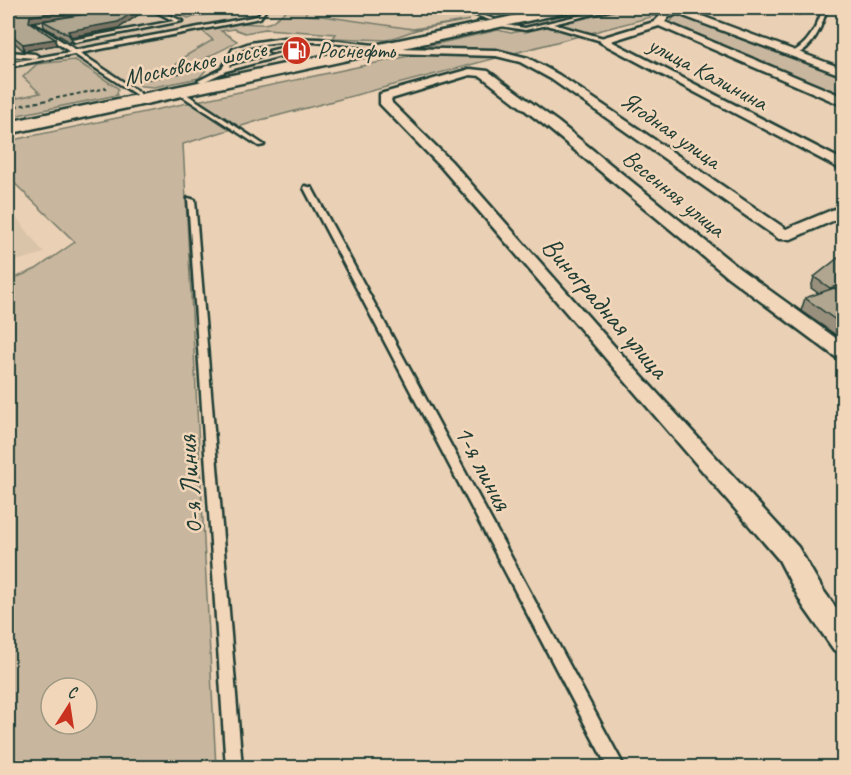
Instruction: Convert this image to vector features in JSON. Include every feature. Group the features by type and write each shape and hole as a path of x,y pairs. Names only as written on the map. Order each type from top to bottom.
{"main road":[{"name":"Московское шоссе","path":"8,128 383,48 550,8"},
{"name":"Московское шоссе","path":"492,22 569,8"},
{"name":"Московское шоссе","path":"8,120 201,81 383,48"}],"street":[{"name":"улица Калинина","path":"605,40 658,24 666,15 679,11"},
{"path":"679,11 843,74"},
{"path":"658,24 843,102"},
{"name":"улица Калинина","path":"605,40 843,167"},
{"name":"Ягодная улица","path":"383,48 441,54 496,53 531,63 555,77 785,236 843,210"},
{"name":"Весенняя улица","path":"383,48 484,73 734,273 843,354"},
{"name":"Виноградная улица","path":"474,71 391,93 384,97 386,104 446,164 608,351 789,554 813,598 843,642"}],"lane":[{"path":"151,8 196,29"},
{"path":"8,65 260,17 264,8"},
{"path":"458,8 492,22 519,29 616,8"},
{"path":"679,11 719,8"},
{"path":"784,8 799,12 802,8"},
{"path":"793,54 802,50 820,25 825,8"},
{"path":"88,48 75,40 180,21"},
{"path":"46,23 34,25 138,94"},
{"path":"547,24 605,40"},
{"path":"224,70 235,50 285,40 344,43 383,48"},
{"path":"272,51 304,44 344,43"},
{"path":"201,81 245,63 280,55 258,44"},
{"path":"8,54 47,57"},
{"path":"178,91 261,144"},
{"name":"1-я линия","path":"308,188 617,768"},
{"name":"0-я Линия","path":"190,200 234,768"}],"shaded area":[{"path":"8,8 530,8 417,29 323,15 278,15 199,30 213,40 182,58 171,70 111,83 75,60 41,93 8,100"},
{"path":"165,8 230,8 234,10 188,18"},
{"path":"289,8 308,9 305,15 413,29 470,20 416,30 387,40 333,38 336,34 265,29 245,33 234,29 221,31 237,41 199,63 206,70 199,78 154,87 141,86 132,79 171,70 182,58 213,40 201,30 234,23 266,24"},
{"path":"594,8 609,8 525,27 504,24 519,21 525,23"},
{"path":"625,8 633,8 655,16 261,120 183,144 216,767 8,767 8,281 36,269 75,242 8,177 8,141 428,52 423,47 498,30 511,33"},
{"path":"683,15 843,77 843,97 668,25 675,16"},
{"path":"75,60 118,88 117,95 8,117 8,100 40,93 23,77 37,64"},
{"path":"8,207 44,253 8,263"}],"building":[{"path":"8,8 90,8 30,16 29,22 55,39 23,44 8,32"},
{"path":"121,8 139,8 118,22 68,31 71,36 43,21"},
{"path":"843,254 843,283 841,285 830,288 814,277"},
{"path":"834,288 843,294 843,322 840,323 805,298"}],"place":[{"name":"Роснефть","path":"296,50"}]}
